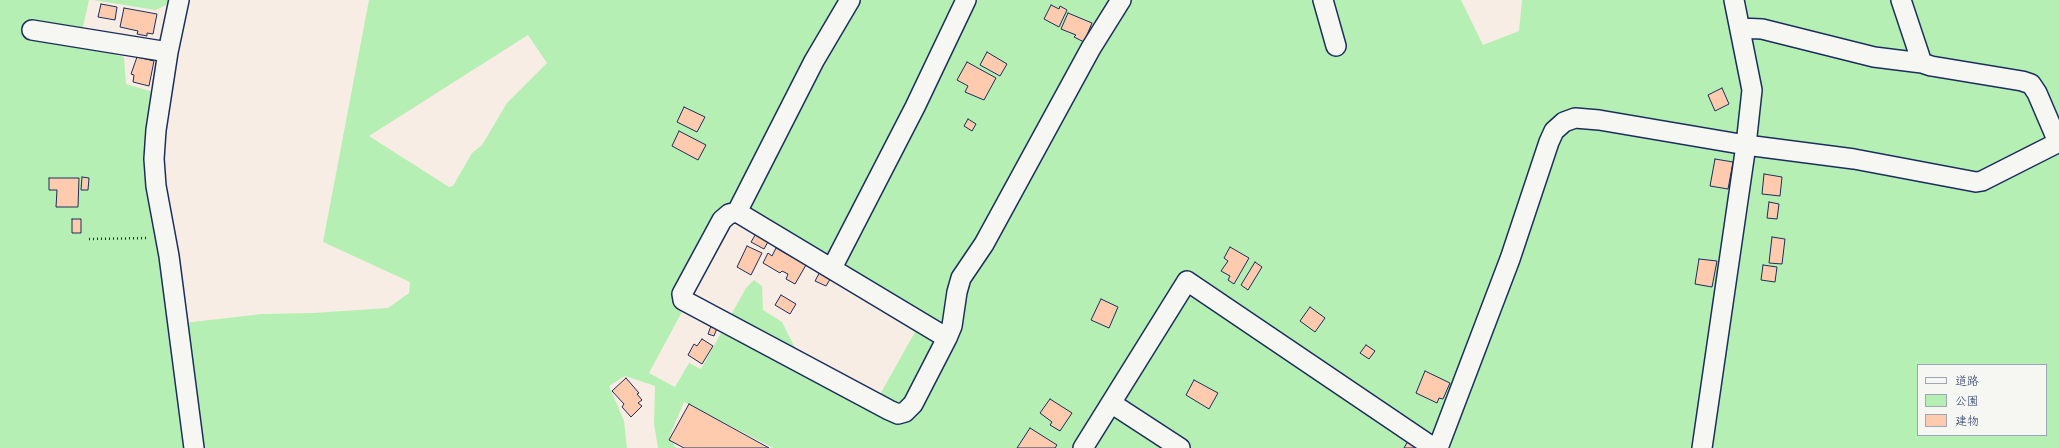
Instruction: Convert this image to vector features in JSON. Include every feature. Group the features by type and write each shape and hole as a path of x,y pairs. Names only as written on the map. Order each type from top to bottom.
{"lane":[{"path":"179,0 168,52 156,130 154,159 156,186 185,374 194,448"},
{"path":"737,212 814,61 850,0"},
{"path":"832,268 915,107 966,0"},
{"path":"947,338 737,212 729,214 722,220 682,294 683,300 889,410 898,414 905,412 913,404 947,338 952,326 957,292 961,278 984,244 1091,48 1121,0"},
{"path":"1323,0 1336,46"},
{"path":"1702,448 1746,145 1752,90 1734,0"},
{"path":"1901,0 1922,63"},
{"path":"1438,448 1510,260 1548,142 1554,131 1564,122 1575,118 1599,120 1746,145 1854,159 1976,182 1982,181 2059,142 2031,84 2022,81 1931,66 1922,63 1874,57 1762,29 1740,28"},
{"path":"32,30 168,52"},
{"path":"1083,448 1188,282 1434,448"},
{"path":"1111,403 1180,448"}],"path":[{"path":"90,239 165,237"}],"green space":[{"path":"0,0 89,0 79,45 124,57 126,84 157,93 173,247 184,323 262,314 313,313 388,308 409,293 410,282 323,242 369,0 1461,0 1483,45 1519,31 1522,0 2059,0 2059,448 773,448 684,402 670,435 674,446 678,448 658,448 654,424 655,386 625,376 609,386 624,421 627,448 0,448","holes":["528,35 547,63 507,103 482,145 472,153 453,186 449,187 369,136","732,219 915,332 878,398 813,364 794,346 782,322 763,310 762,286 754,280 746,288 701,369 689,363 675,387 649,373"]},
{"path":"93,0 176,0 156,10"}],"building":[{"path":"101,4 117,7 115,20 98,17"},
{"path":"1051,5 1059,9 1060,6 1067,10 1059,27 1044,19"},
{"path":"124,8 157,14 153,34 147,33 147,36 137,34 138,31 120,27"},
{"path":"1068,13 1092,23 1084,42 1074,37 1076,35 1061,29"},
{"path":"987,52 1007,64 1000,76 980,65"},
{"path":"137,57 154,61 149,86 133,82 134,75 131,74"},
{"path":"967,62 996,78 984,100 965,92 968,86 957,80"},
{"path":"1722,88 1729,104 1715,111 1708,95"},
{"path":"684,107 705,117 697,132 677,122"},
{"path":"968,119 976,124 972,131 964,126"},
{"path":"679,131 706,145 698,160 672,146"},
{"path":"1715,159 1733,162 1728,189 1710,186"},
{"path":"1764,174 1782,177 1780,196 1762,194"},
{"path":"82,177 89,178 88,190 81,190"},
{"path":"49,178 79,178 78,207 56,207 57,190 49,190"},
{"path":"1769,202 1779,204 1777,219 1767,218"},
{"path":"72,219 81,219 81,233 72,233"},
{"path":"757,232 769,240 764,249 751,242"},
{"path":"1772,237 1785,239 1782,264 1769,263"},
{"path":"747,246 762,253 751,275 737,267"},
{"path":"1230,247 1249,258 1234,284 1228,280 1230,276 1221,271 1228,261 1224,258"},
{"path":"776,248 806,265 795,284 786,279 788,274 782,271 780,273 763,263 768,253 772,256"},
{"path":"1699,259 1717,261 1712,287 1695,284"},
{"path":"1255,262 1262,267 1248,290 1241,285"},
{"path":"1763,265 1777,267 1775,282 1761,280"},
{"path":"821,270 832,276 826,286 815,281"},
{"path":"781,295 796,304 790,314 775,305"},
{"path":"1101,299 1118,307 1109,328 1091,320"},
{"path":"1310,307 1325,318 1315,332 1300,321"},
{"path":"711,326 717,328 714,336 708,334"},
{"path":"702,339 713,346 702,364 688,355 694,344 697,346"},
{"path":"1366,345 1375,351 1369,359 1360,353"},
{"path":"1425,371 1450,383 1443,399 1439,398 1437,403 1416,393"},
{"path":"626,378 639,393 637,394 642,400 638,403 642,406 631,417 622,407 624,404 612,391"},
{"path":"1194,380 1218,393 1209,409 1186,395"},
{"path":"1050,399 1072,413 1060,431 1050,425 1052,422 1040,413"},
{"path":"689,404 769,448 684,448 669,440"},
{"path":"1030,428 1057,445 1055,448 1017,448"},
{"path":"1408,441 1418,448 1404,448"}]}
